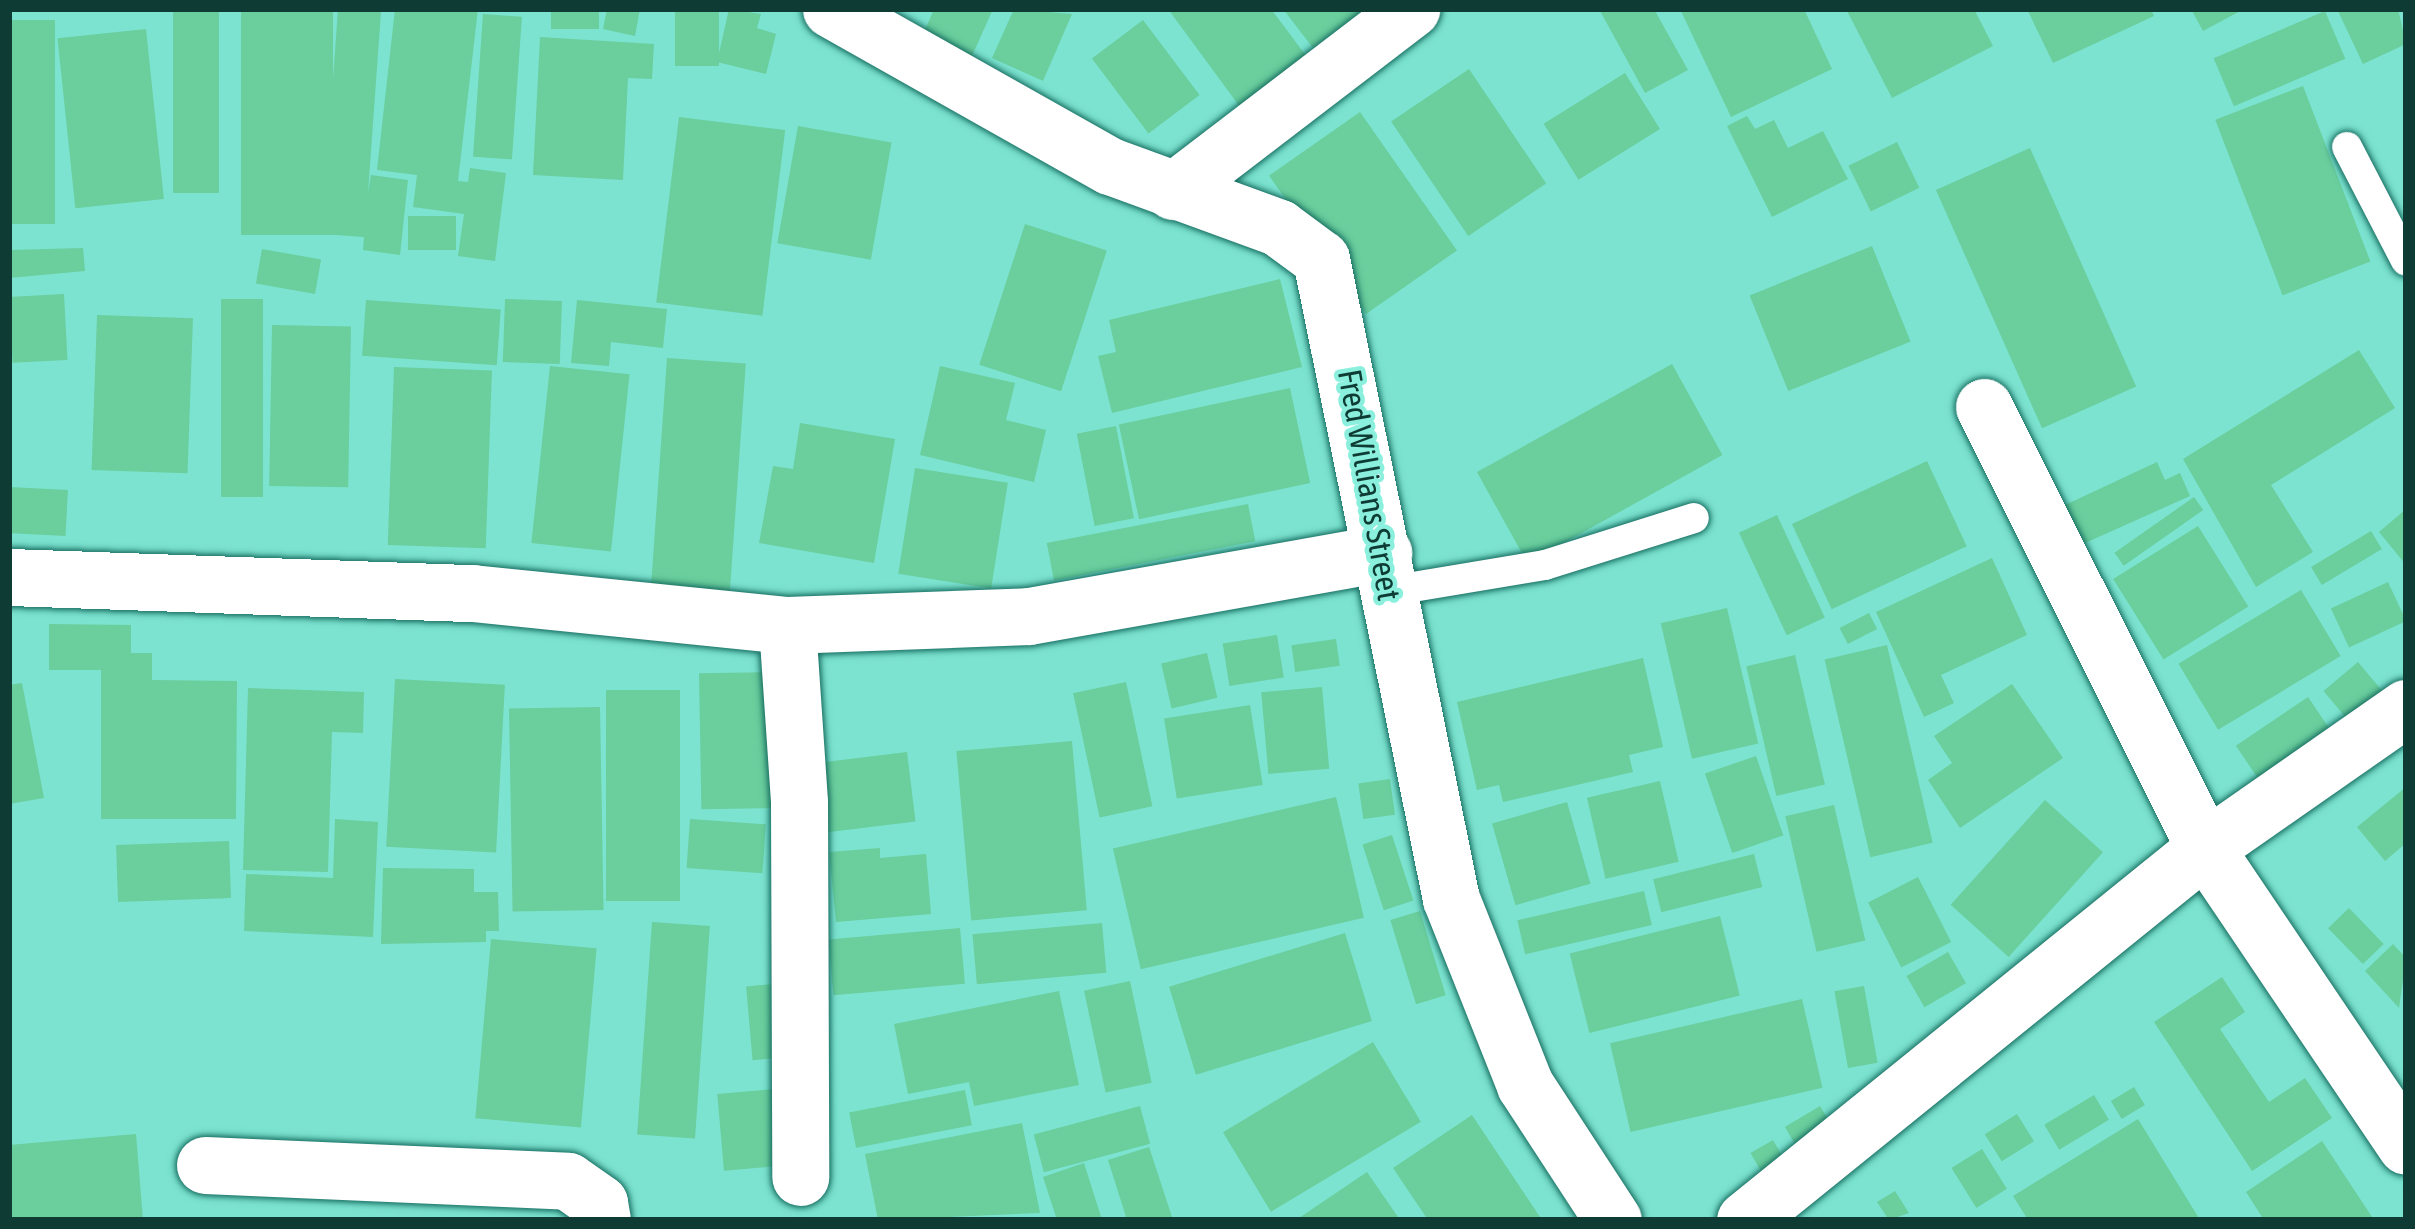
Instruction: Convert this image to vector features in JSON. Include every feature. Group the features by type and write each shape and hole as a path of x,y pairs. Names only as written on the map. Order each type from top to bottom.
{"street":[{"name":"Fred Willians Street","path":"831,9 1109,166 1279,228 1321,259 1450,899 1525,1085 1613,1220"},
{"path":"1173,191 1411,9"},
{"path":"1984,407 2206,848 2406,1146"},
{"path":"9,577 472,593 787,625 1029,616 1386,572"},
{"path":"787,625 800,803 800,1177"},
{"path":"1745,1220 2206,848 2406,708"},
{"path":"205,1166 568,1181 599,1203 602,1220"}],"lane":[{"path":"2347,147 2406,261"},
{"path":"1386,572 1545,565 1694,518"}],"building":[{"path":"173,9 219,9 219,193 173,193"},
{"path":"241,9 333,9 333,235 241,235"},
{"path":"338,9 381,12 368,193 371,175 408,180 400,255 363,250 364,237 322,234"},
{"path":"395,9 478,9 458,181 468,182 470,168 506,173 495,261 458,256 464,214 413,207 417,175 377,170"},
{"path":"551,9 599,9 599,29 551,29"},
{"path":"607,9 640,9 635,36 603,29"},
{"path":"675,9 719,9 719,66 675,66"},
{"path":"729,9 761,14 757,28 776,34 766,74 717,62"},
{"path":"934,9 993,9 964,74 915,53"},
{"path":"1014,9 1072,14 1043,81 992,58"},
{"path":"1168,9 1271,9 1307,57 1240,107"},
{"path":"1283,9 1365,9 1313,48"},
{"path":"1599,9 1654,9 1688,70 1645,93"},
{"path":"1680,9 1804,9 1832,69 1731,117"},
{"path":"1846,9 1974,9 1993,46 1892,98"},
{"path":"2027,9 2151,9 2154,16 2053,63"},
{"path":"2191,9 2244,9 2203,31"},
{"path":"2337,9 2398,9 2406,44 2363,64"},
{"path":"2325,11 2345,59 2234,106 2214,58"},
{"path":"483,14 522,17 512,159 473,157"},
{"path":"9,20 55,20 55,224 9,224"},
{"path":"1143,20 1200,95 1148,134 1092,59"},
{"path":"146,29 164,199 75,208 57,38"},
{"path":"540,37 654,44 652,79 628,78 623,180 533,175"},
{"path":"1469,69 1546,183 1468,236 1391,122"},
{"path":"1625,73 1660,129 1579,180 1544,124"},
{"path":"2303,86 2370,262 2283,295 2215,120"},
{"path":"1360,112 1457,250 1366,314 1269,176"},
{"path":"1747,116 1755,129 1774,120 1788,148 1823,131 1848,179 1772,217 1727,126"},
{"path":"679,117 785,130 762,316 656,303"},
{"path":"798,126 892,142 871,260 777,243"},
{"path":"1897,142 1919,188 1871,212 1848,166"},
{"path":"2030,148 2136,386 2042,428 1936,190"},
{"path":"408,216 456,216 456,250 408,250"},
{"path":"1025,224 1107,251 1061,391 979,365"},
{"path":"1872,246 1911,341 1788,391 1750,295"},
{"path":"83,248 85,271 9,278 9,250"},
{"path":"262,249 321,259 315,294 256,283"},
{"path":"1280,279 1302,367 1112,413 1098,356 1116,352 1109,320"},
{"path":"64,294 67,360 13,363 9,297"},
{"path":"221,299 263,299 263,497 221,497"},
{"path":"505,299 562,301 560,364 503,362"},
{"path":"366,300 501,309 497,365 362,356"},
{"path":"577,300 667,309 663,348 611,342 609,366 571,363"},
{"path":"97,315 193,318 188,473 92,470"},
{"path":"272,325 351,326 348,487 269,486"},
{"path":"2359,350 2395,408 2271,485 2313,552 2256,587 2183,459"},
{"path":"667,358 746,364 730,592 651,586"},
{"path":"1672,364 1722,455 1527,563 1477,472"},
{"path":"550,366 630,374 611,551 531,543"},
{"path":"940,366 1015,383 1006,420 1046,430 1034,482 920,455"},
{"path":"394,367 492,370 486,548 388,545"},
{"path":"1290,388 1310,483 1139,519 1119,424"},
{"path":"800,423 895,439 874,563 759,543 773,466 793,469"},
{"path":"1116,426 1134,518 1095,526 1077,434"},
{"path":"1927,461 1967,546 1832,609 1792,524"},
{"path":"2157,462 2165,480 2180,473 2190,496 2083,544 2065,505"},
{"path":"915,468 1008,483 991,588 898,574"},
{"path":"9,487 68,490 66,536 9,533"},
{"path":"2194,497 2203,510 2124,566 2115,553"},
{"path":"1248,504 1255,541 1054,580 1047,543"},
{"path":"2406,509 2406,565 2379,532"},
{"path":"1777,515 1825,617 1787,635 1739,533"},
{"path":"2198,526 2248,607 2164,660 2113,579"},
{"path":"2371,531 2382,549 2322,585 2311,567"},
{"path":"1992,558 2027,635 1941,675 1954,703 1924,717 1876,612"},
{"path":"2388,582 2406,621 2349,648 2331,609"},
{"path":"2301,590 2341,656 2218,730 2178,664"},
{"path":"1727,608 1758,743 1692,759 1661,623"},
{"path":"1869,613 1877,629 1848,644 1840,628"},
{"path":"49,624 131,625 131,653 152,653 152,680 237,681 236,819 101,819 101,670 49,670"},
{"path":"1277,635 1284,677 1229,686 1223,644"},
{"path":"1336,639 1340,666 1295,672 1291,645"},
{"path":"1887,645 1933,843 1870,857 1825,659"},
{"path":"1207,653 1217,698 1172,708 1161,664"},
{"path":"1795,655 1825,785 1776,796 1746,666"},
{"path":"1643,658 1663,747 1629,755 1633,772 1503,802 1499,785 1477,790 1457,702"},
{"path":"2358,662 2389,699 2354,728 2324,691"},
{"path":"772,672 774,808 701,809 699,673"},
{"path":"395,679 505,685 496,853 386,847"},
{"path":"1126,682 1152,806 1100,817 1073,693"},
{"path":"22,683 44,798 9,804 9,685"},
{"path":"2012,684 2063,758 1960,828 1928,780 1952,763 1934,736"},
{"path":"1322,687 1329,769 1268,774 1261,692"},
{"path":"248,688 364,692 363,733 332,732 328,872 243,870"},
{"path":"606,690 680,690 680,901 606,901"},
{"path":"2308,697 2339,743 2267,791 2236,746"},
{"path":"1250,705 1263,785 1177,799 1164,719"},
{"path":"600,707 604,910 513,912 509,709"},
{"path":"1072,741 1087,910 971,920 956,751"},
{"path":"907,752 916,821 819,833 811,764"},
{"path":"1756,756 1783,835 1732,853 1705,774"},
{"path":"1390,779 1395,815 1363,819 1358,783"},
{"path":"1660,781 1679,862 1606,879 1587,798"},
{"path":"2406,787 2406,843 2385,861 2357,827"},
{"path":"1336,797 1364,918 1141,969 1113,849"},
{"path":"2045,800 2103,852 2009,957 1951,905"},
{"path":"1567,802 1590,884 1515,905 1492,823"},
{"path":"1834,805 1865,940 1817,952 1785,816"},
{"path":"335,819 378,822 373,937 244,931 246,874 333,878"},
{"path":"690,819 766,824 762,873 687,868"},
{"path":"1392,835 1413,901 1384,910 1363,845"},
{"path":"229,841 231,898 118,902 116,845"},
{"path":"880,848 880,858 926,854 931,914 836,922 829,852"},
{"path":"1754,854 1762,887 1661,912 1653,879"},
{"path":"383,868 474,869 474,892 498,892 499,931 486,931 486,942 381,944"},
{"path":"1918,877 1951,942 1901,967 1868,902"},
{"path":"1644,891 1652,925 1525,954 1517,920"},
{"path":"2349,908 2384,944 2363,964 2328,928"},
{"path":"1420,911 1446,995 1416,1004 1390,920"},
{"path":"1720,916 1740,996 1589,1033 1570,953"},
{"path":"652,922 710,926 695,1139 637,1134"},
{"path":"1102,923 1106,973 977,984 972,934"},
{"path":"960,928 965,984 833,995 829,940"},
{"path":"1345,933 1372,1021 1196,1075 1169,987"},
{"path":"491,939 597,948 581,1128 475,1118"},
{"path":"2393,944 2406,958 2399,1008 2365,971"},
{"path":"1948,952 1966,983 1924,1007 1906,976"},
{"path":"2222,977 2245,1012 2220,1029 2269,1102 2305,1078 2332,1118 2252,1171 2154,1022"},
{"path":"1130,981 1152,1083 1106,1092 1084,991"},
{"path":"774,984 780,1058 753,1060 746,986"},
{"path":"1864,986 1878,1063 1848,1068 1834,991"},
{"path":"1059,991 1079,1085 974,1106 969,1082 908,1094 894,1024"},
{"path":"1802,999 1822,1088 1631,1132 1610,1043"},
{"path":"1373,1042 1421,1122 1271,1212 1223,1132"},
{"path":"2134,1087 2145,1105 2122,1119 2111,1101"},
{"path":"786,1088 793,1165 724,1171 717,1094"},
{"path":"965,1090 972,1125 856,1148 849,1113"},
{"path":"2094,1095 2109,1120 2059,1150 2044,1125"},
{"path":"1140,1106 1150,1144 1044,1172 1034,1134"},
{"path":"1820,1106 1838,1136 1803,1157 1785,1127"},
{"path":"2017,1114 2034,1141 2002,1161 1985,1134"},
{"path":"1472,1115 1542,1220 1428,1220 1393,1168"},
{"path":"2138,1119 2200,1220 2028,1220 2013,1196"},
{"path":"1022,1123 1040,1213 878,1220 865,1154"},
{"path":"136,1134 143,1220 9,1220 9,1145"},
{"path":"1773,1140 1794,1176 1771,1189 1750,1153"},
{"path":"2322,1141 2374,1220 2264,1220 2246,1192"},
{"path":"1149,1147 1173,1220 1127,1220 1108,1160"},
{"path":"1982,1149 2007,1189 1976,1208 1951,1168"},
{"path":"1084,1163 1102,1220 1057,1220 1043,1177"},
{"path":"1367,1172 1400,1220 1296,1220"},
{"path":"1895,1191 1909,1213 1889,1220 1877,1202"}]}
